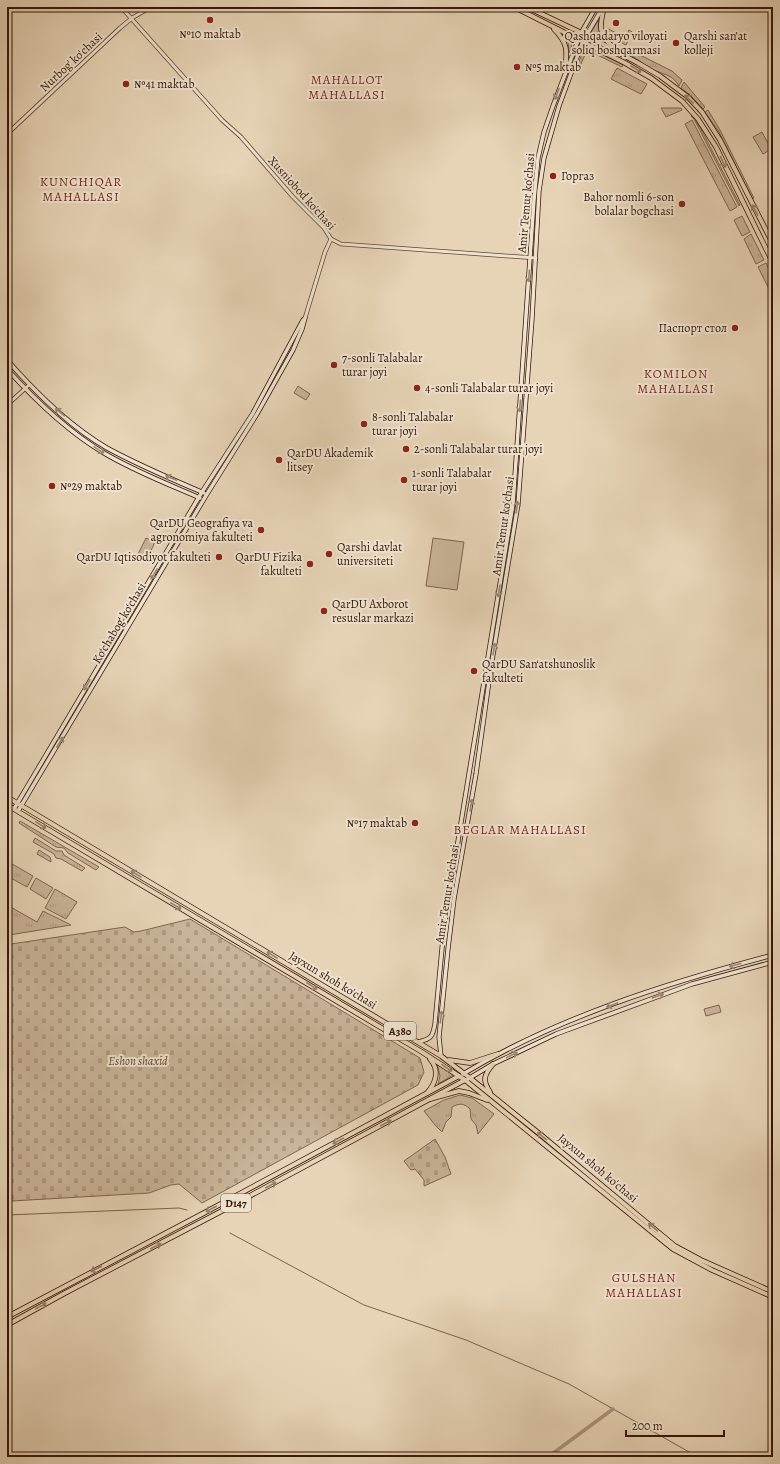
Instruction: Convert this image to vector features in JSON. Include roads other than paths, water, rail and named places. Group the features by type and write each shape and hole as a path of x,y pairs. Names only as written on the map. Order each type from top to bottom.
{"main road":[{"path":"514,7 625,62 682,100 696,115 716,147 773,263"},
{"path":"527,7 620,53 675,87 688,98 702,112 720,140 773,244"},
{"name":"Amir Temur ko'chasi","path":"418,1042 427,1040 434,1032 444,928 513,504 538,158 544,132 565,71 580,33 596,7"},
{"path":"603,7 600,24 601,34 606,41 620,53"},
{"name":"Amir Temur ko'chasi","path":"440,1056 439,1037 454,899 468,821 491,667 518,504 540,191 544,158 559,106 583,41 603,7"},
{"path":"551,26 566,42 567,53 565,71"},
{"name":"Ko‘chabog‘ ko‘chasi","path":"19,804 68,728 201,499 202,492 249,419 275,375 298,328 305,318"},
{"name":"Ko‘chabog‘ ko‘chasi","path":"16,810 99,665 201,499 207,494 261,409 293,350 305,318"},
{"path":"7,360 30,385 74,424 106,447 134,462 207,494"},
{"path":"7,369 25,389 66,425 104,453 132,468 201,499"},
{"path":"475,736 481,737"},
{"name":"Jayxun shoh ko'chasi","path":"7,797 446,1059 496,1098 675,1246 701,1260 773,1292"},
{"name":"Jayxun shoh ko'chasi","path":"7,805 422,1052 465,1080 673,1249 712,1270 773,1298"},
{"path":"68,841 71,836"},
{"path":"150,890 154,885"},
{"path":"190,914 194,908"},
{"path":"459,1076 498,1054 570,1021 618,1003 706,974 773,956"},
{"path":"465,1080 493,1064 556,1034 708,979 773,962"},
{"path":"706,974 708,979"},
{"path":"422,1052 432,1062 436,1071 436,1079 433,1086 427,1093"},
{"path":"446,1059 470,1063 498,1054"},
{"path":"493,1064 486,1072 485,1083 496,1098"},
{"name":"D147","path":"7,1317 66,1284 209,1210 459,1076"},
{"name":"D147","path":"7,1325 465,1080"},
{"path":"430,1099 459,1091 469,1093 492,1103"},
{"path":"66,1284 70,1290"},
{"path":"17,1311 21,1317"}],"street":[{"name":"Xusniobod ko'chasi","path":"122,7 222,120 241,137 293,197 324,228 331,239 341,244 536,258"},
{"name":"Nurbog' ko'chasi","path":"7,134 120,28 132,18 151,7"},
{"name":"Ko‘chabog‘ ko‘chasi","path":"305,318 325,252 331,239"},
{"path":"7,404 30,385"},
{"path":"99,665 103,668"},
{"path":"64,725 68,728"}],"waterway":[{"path":"7,1215 179,1208 187,1210"},
{"path":"230,1233 364,1305 466,1340 569,1384 698,1457"},
{"path":"548,1457 613,1409"}],"place":[{"name":"№10 maktab","path":"210,20"},
{"name":"Qashqadaryo viloyati soliq boshqarmasi","path":"616,23"},
{"name":"Qarshi san’at kolleji","path":"676,43"},
{"name":"№5 maktab","path":"517,67"},
{"name":"№41 maktab","path":"126,84"},
{"name":"Горгаз","path":"553,176"},
{"name":"Bahor nomli 6-son bolalar bogchasi","path":"682,204"},
{"name":"Паспорт стол","path":"735,328"},
{"name":"7-sonli Talabalar turar joyi","path":"334,365"},
{"name":"4-sonli Talabalar turar joyi","path":"417,388"},
{"name":"8-sonli Talabalar turar joyi","path":"364,424"},
{"name":"2-sonli Talabalar turar joyi","path":"406,449"},
{"name":"QarDU Akademik litsey","path":"279,460"},
{"name":"1-sonli Talabalar turar joyi","path":"404,480"},
{"name":"№29 maktab","path":"52,486"},
{"name":"QarDU Geografiya va agronomiya fakulteti","path":"261,530"},
{"name":"Qarshi davlat universiteti","path":"329,554"},
{"name":"QarDU Iqtisodiyot fakulteti","path":"219,557"},
{"name":"QarDU Fizika fakulteti","path":"310,564"},
{"name":"QarDU Axborot resuslar markazi","path":"324,611"},
{"name":"QarDU San‘atshunoslik fakulteti","path":"474,671"},
{"name":"№17 maktab","path":"415,823"}],"district":[{"name":"MAHALLOT MAHALLASI","path":"347,86"},
{"name":"KUNCHIQAR MAHALLASI","path":"81,188"},
{"name":"KOMILON MAHALLASI","path":"676,380"},
{"name":"BEGLAR MAHALLASI","path":"520,829"},
{"name":"GULSHAN MAHALLASI","path":"644,1284"}],"park label":[{"name":"Eshon shaxid","path":"138,1061"}]}
